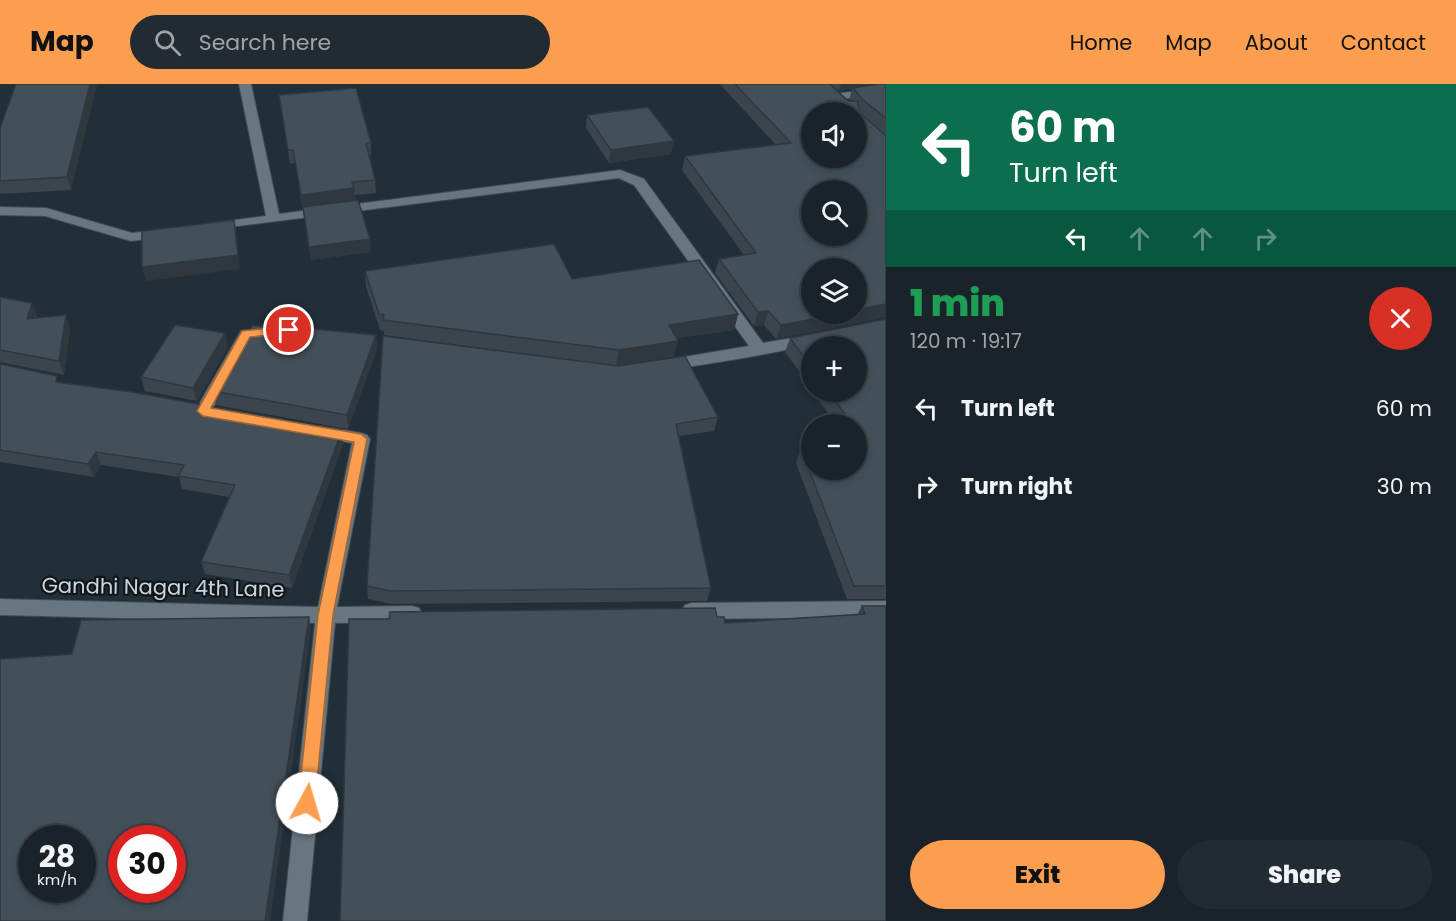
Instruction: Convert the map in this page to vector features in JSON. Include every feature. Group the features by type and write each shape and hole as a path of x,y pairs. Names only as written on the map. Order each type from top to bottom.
{"street":[{"path":"245,84 273,219"},
{"path":"835,98 886,90"},
{"path":"202,228 620,174 639,182 760,350"},
{"path":"0,211 46,212 131,237 178,231"},
{"path":"225,415 197,410 246,334 289,330"},
{"path":"650,368 801,342"},
{"path":"295,921 326,615 361,439 304,429"},
{"name":"Gandhi Nagar 4th Lane","path":"0,607 326,615 433,614"},
{"path":"671,611 886,609"}],"building":[{"path":"16,84 90,84 67,177 0,181 0,128"},
{"path":"735,84 830,84 848,101 858,101 801,102 801,168 867,168 867,119 886,136 886,304 867,308 867,258 801,258 801,321 781,325 768,311 758,312 719,259 756,253 685,156 791,143"},
{"path":"886,84 886,118 863,100 853,88"},
{"path":"356,88 371,143 366,143 375,180 352,182 354,188 301,195 293,150 288,150 279,95"},
{"path":"648,107 674,141 611,150 587,115"},
{"path":"358,200 370,239 309,247 303,207"},
{"path":"234,220 238,255 142,267 142,231"},
{"path":"554,244 572,279 699,260 738,314 669,325 678,341 619,350 383,320 384,315 379,314 365,271"},
{"path":"0,297 32,303 27,319 66,315 59,361 0,350"},
{"path":"886,319 886,586 854,586 813,480 867,480 867,414 845,414 836,402 867,402 867,336 801,336 801,353 790,338"},
{"path":"175,325 225,333 193,388 141,377"},
{"path":"272,325 376,335 347,415 213,391 252,326"},
{"path":"383,336 618,366 685,356 718,417 676,424 711,588 391,591 367,586"},
{"path":"0,364 57,376 56,382 132,392 342,430 289,575 201,562 235,485 178,476 184,465 96,452 88,464 0,450"},
{"path":"862,606 886,606 886,921 340,921 349,619 389,619 390,612 715,608 717,617 724,617 725,623 865,614"},
{"path":"309,617 265,921 0,921 0,659 72,654 81,620"}],"route":[{"path":"289,330 246,334 203,411 361,439 326,615 307,803"}]}
